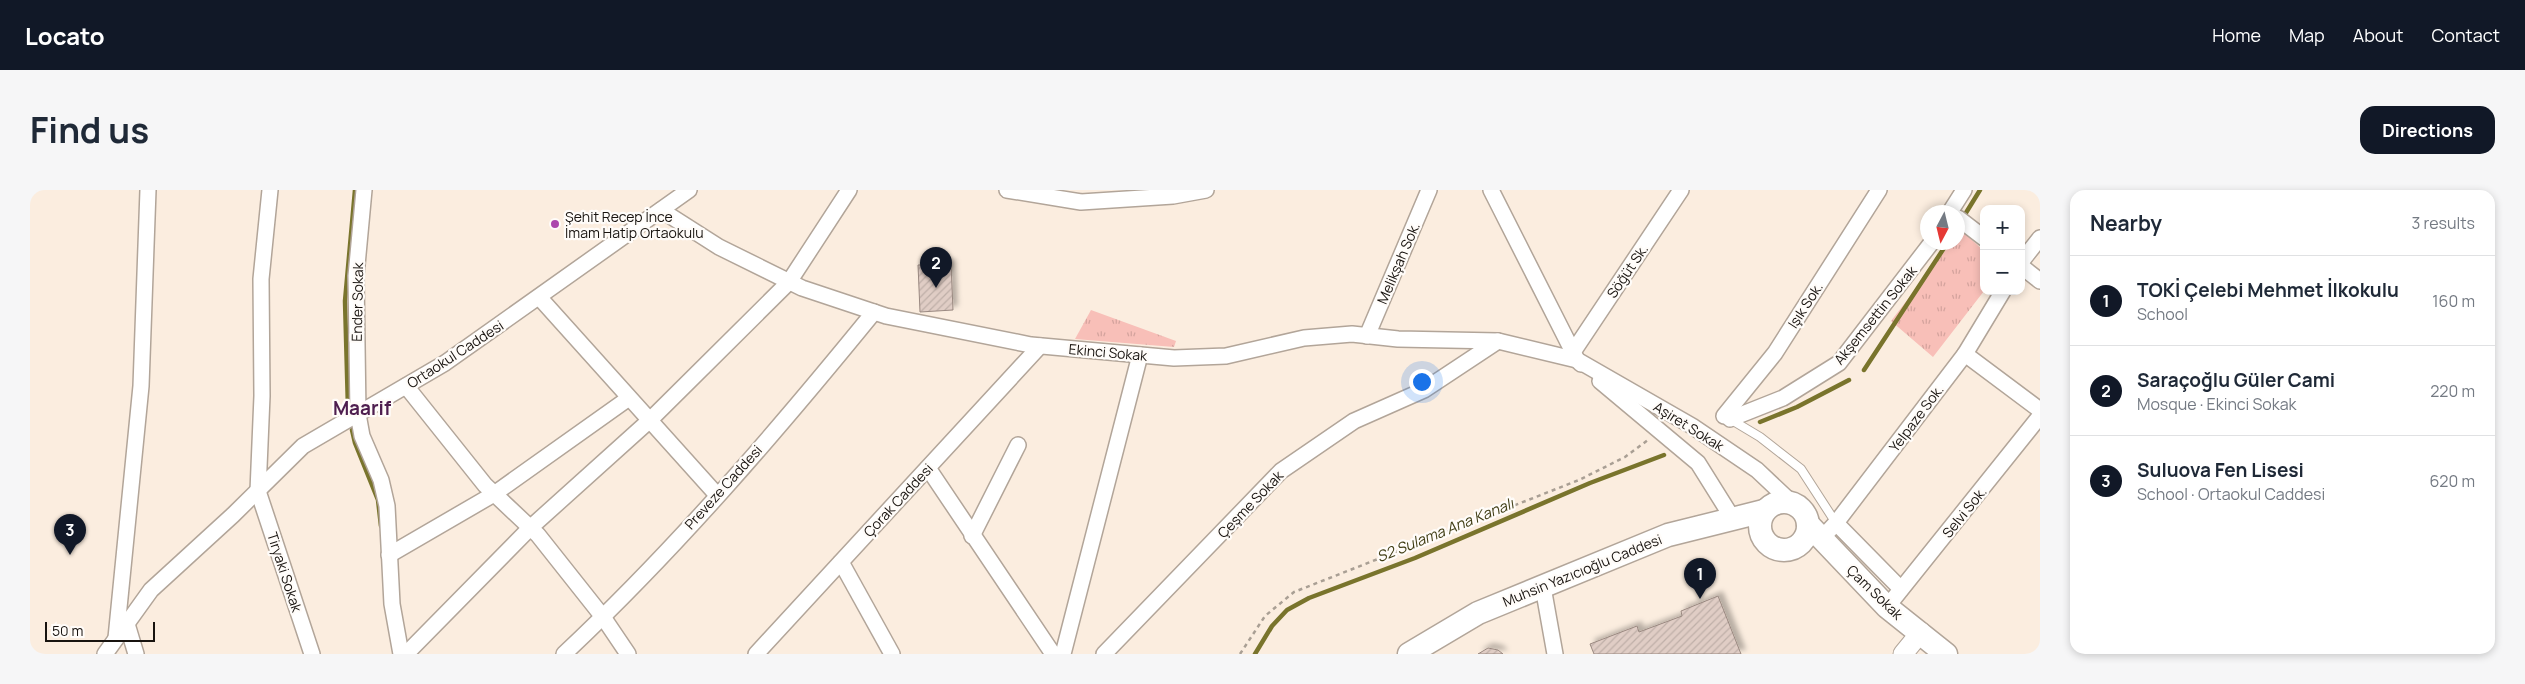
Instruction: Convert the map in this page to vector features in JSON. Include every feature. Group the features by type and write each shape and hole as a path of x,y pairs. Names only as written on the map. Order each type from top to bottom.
{"main road":[{"path":"1776,503 1792,503 1804,512 1815,531 1806,536 1802,542 1788,550 1772,548 1761,536 1760,520 1764,511 1776,503"},
{"name":"Muhsin Yazıcıoğlu Caddesi","path":"1409,654 1478,613 1668,535 1764,511"},
{"name":"Çam Sokak","path":"1815,531 1887,607 1946,654"}],"street":[{"path":"116,640 141,386 148,190"},
{"path":"258,491 262,396 261,279 270,190"},
{"name":"Ender Sokak","path":"364,190 356,276 358,414 362,436 381,480 387,506 392,604 401,654"},
{"name":"Ortaokul Caddesi","path":"105,654 151,590 258,491 303,446 445,363 689,190"},
{"path":"406,654 530,528 650,420 788,282 849,190"},
{"path":"1007,190 1082,196 1173,196 1206,190"},
{"name":"Melikşah Sok.","path":"1367,336 1430,190"},
{"name":"Aşiret Sokak","path":"1491,190 1575,356 1698,463 1733,519"},
{"name":"Söğüt Sk.","path":"1575,356 1681,190"},
{"name":"Işık Sok.","path":"1727,417 1775,353 1879,190"},
{"path":"1954,205 1964,190"},
{"name":"Ekinci Sokak","path":"661,210 719,248 788,282 874,312 1040,346 1174,358 1226,356 1304,338 1352,334 1498,341 1575,356"},
{"path":"1965,223 1980,235"},
{"path":"2025,259 2040,238"},
{"name":"Akşemsettin Sokak","path":"1727,417 1784,398 1839,363 1926,250"},
{"path":"2025,268 2040,281"},
{"name":"Yelpaze Sok.","path":"1815,531 1836,523 1965,354 2001,295"},
{"path":"539,297 717,495"},
{"name":"Preveze Caddesi","path":"564,654 625,597 717,495 874,312"},
{"name":"Çeşme Sokak","path":"1104,654 1281,471 1354,421 1424,390 1498,341"},
{"name":"Çorak Caddesi","path":"756,654 1040,346"},
{"path":"1965,354 2040,410"},
{"path":"1063,654 1140,355"},
{"name":"Aşiret Sokak","path":"1575,356 1700,432 1757,470 1792,503"},
{"path":"406,386 494,494 530,528 603,617 628,654"},
{"path":"389,555 494,494 629,398"},
{"name":"Selvi Sok.","path":"1887,607 2040,416"},
{"path":"972,536 1018,445"},
{"path":"928,468 1052,654"},
{"name":"Tiryaki Sokak","path":"258,491 312,654"},
{"name":"Çam Sokak","path":"1836,523 1901,589"},
{"path":"841,562 892,654"},
{"path":"1543,587 1555,654"},
{"path":"127,624 136,654"},
{"path":"1903,654 1920,632"}],"lane":[{"path":"1727,417 1760,437 1801,469 1836,523"}],"path":[{"path":"1240,654 1265,616 1294,592 1579,480 1626,457 1659,431"}],"green space":[{"path":"1965,234 1980,247 1981,295 1933,357 1891,321 1946,250 1965,250"},
{"path":"1091,310 1176,341 1174,347 1075,339"}],"building":[{"path":"951,264 953,310 920,312 918,265"},
{"path":"1718,596 1741,654 1594,654 1590,644 1637,626 1639,632 1682,616 1681,611"},
{"path":"1488,648 1498,650 1503,654 1478,654"}],"waterway":[{"name":"S2 Sulama Ana Kanalı","path":"348,409 345,301 355,190"},
{"name":"S2 Sulama Ana Kanalı","path":"1965,214 1980,190"},
{"name":"S2 Sulama Ana Kanalı","path":"1864,370 1943,250"},
{"name":"S2 Sulama Ana Kanalı","path":"1760,422 1797,407 1849,380"},
{"name":"S2 Sulama Ana Kanalı","path":"352,430 355,443 378,500 381,526"},
{"name":"S2 Sulama Ana Kanalı","path":"1255,654 1272,626 1287,610 1309,598 1415,558 1590,483 1664,455"}],"place":[{"name":"Şehit Recep İnce İmam Hatip Ortaokulu","path":"555,224"},
{"name":"Saraçoğlu Güler Cami","path":"936,288"},
{"name":"Suluova Fen Lisesi","path":"70,555"},
{"name":"TOKİ Çelebi Mehmet İlkokulu","path":"1700,599"}],"district":[{"name":"Maarif","path":"362,408"}]}
